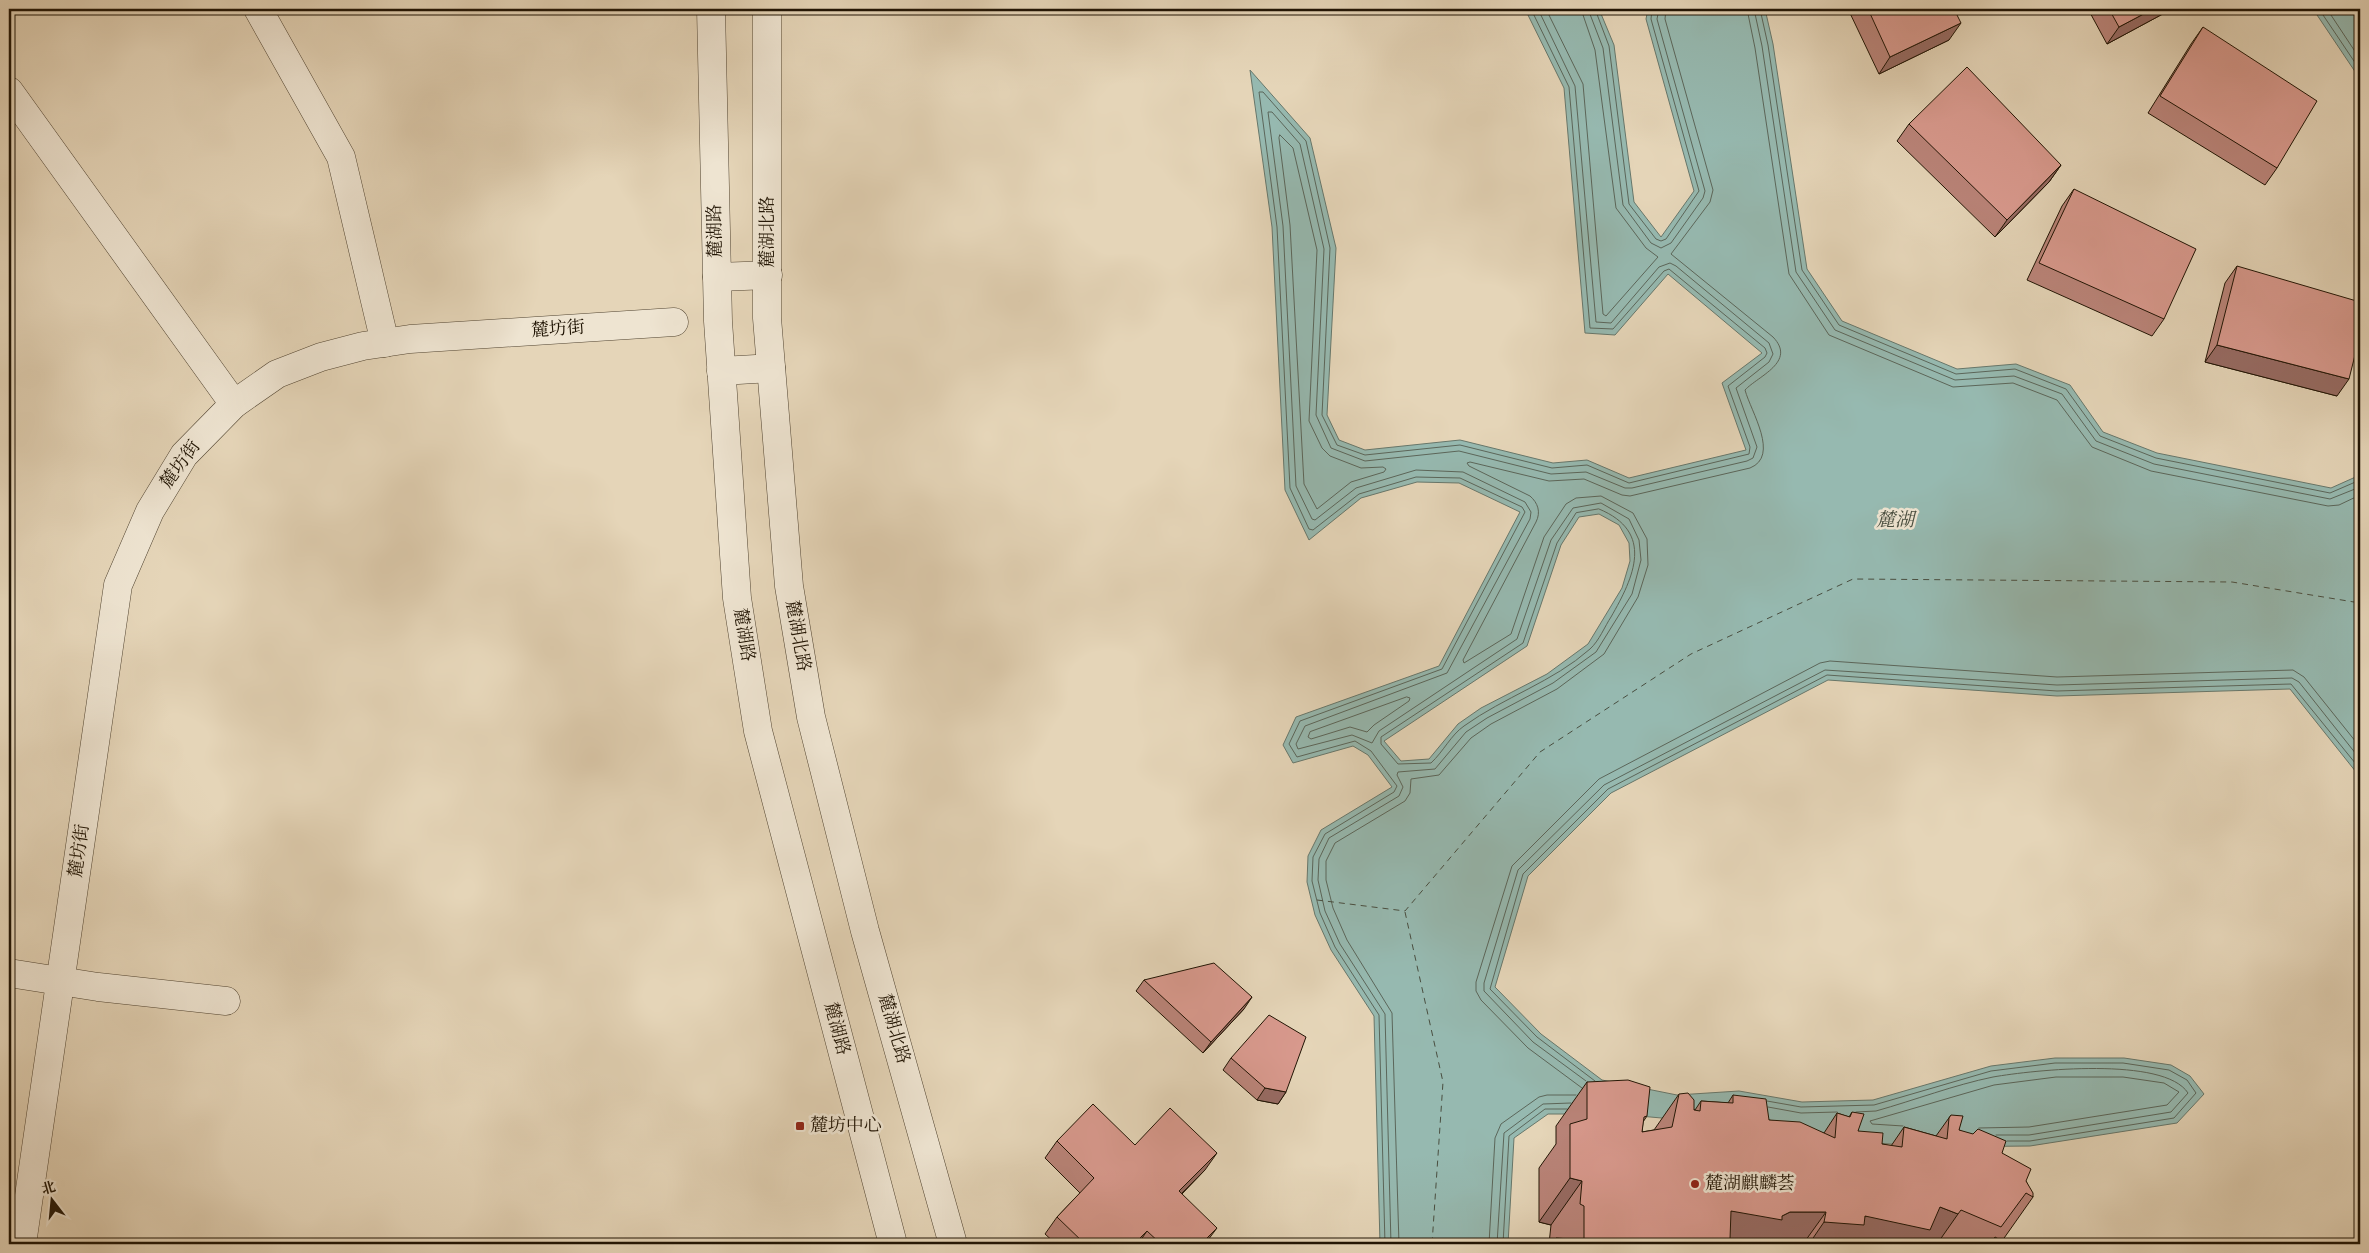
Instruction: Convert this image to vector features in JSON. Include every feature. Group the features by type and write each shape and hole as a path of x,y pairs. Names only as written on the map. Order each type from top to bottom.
{"street":[{"path":"258,9 341,157 385,343"},
{"name":"麓湖路","path":"711,9 721,371 737,598 758,732 893,1244"},
{"name":"麓湖北路","path":"767,9 767,318 789,586 811,717 865,931 953,1244"},
{"path":"9,91 234,404"},
{"path":"717,277 768,275"},
{"name":"麓坊街","path":"22,1244 62,981 118,585 150,512 184,455 234,404 277,374 322,357 410,339 674,322"},
{"path":"721,371 771,368"},
{"path":"9,973 226,1000"}],"water":[{"name":"麓湖","path":"1525,9 1599,9 1614,45 1634,202 1661,237 1694,191 1646,19 1648,9 1765,9 1773,44 1807,269 1842,321 1957,369 2016,364 2070,385 2103,432 2157,453 2331,488 2360,475 2360,777 2290,689 2057,696 1828,680 1611,793 1528,876 1495,987 1541,1034 1602,1080 1677,1095 1739,1091 1802,1102 1873,1100 1991,1066 2055,1058 2124,1058 2171,1065 2190,1076 2204,1094 2177,1123 2030,1146 1926,1147 1818,1138 1706,1122 1617,1114 1548,1114 1514,1138 1508,1244 1380,1244 1374,1016 1331,950 1315,915 1307,882 1308,856 1321,830 1392,787 1368,755 1353,746 1293,763 1283,745 1296,717 1439,666 1520,512 1459,483 1417,482 1361,498 1309,540 1285,490 1272,227 1250,70 1310,138 1336,248 1327,415 1339,440 1365,450 1460,440 1553,463 1587,460 1629,478 1746,450 1722,383 1762,353 1668,274 1615,335 1585,333 1564,88","holes":["1599,514 1619,525 1629,543 1630,561 1622,588 1588,644 1547,674 1481,708 1458,724 1429,759 1401,761 1384,741 1527,646 1561,545 1579,517"]},
{"path":"2313,9 2360,9 2360,79"}],"building":[{"path":"1868,9 1954,9 1961,23 1890,57"},
{"path":"2109,9 2153,9 2119,27"},
{"path":"2203,27 2317,101 2277,168 2160,96"},
{"path":"1967,67 2061,165 2007,220 1909,124"},
{"path":"2074,189 2196,249 2164,319 2039,263"},
{"path":"2237,266 2360,302 2360,335 2349,379 2217,345"},
{"path":"1214,963 1252,997 1211,1042 1144,980"},
{"path":"1269,1015 1306,1037 1286,1092 1265,1088 1231,1058"},
{"path":"1628,1080 1650,1087 1647,1116 1644,1117 1642,1132 1672,1127 1679,1094 1688,1093 1694,1100 1694,1110 1700,1111 1701,1101 1733,1103 1733,1095 1766,1099 1769,1120 1800,1122 1835,1138 1837,1113 1850,1117 1852,1112 1864,1114 1858,1131 1883,1133 1882,1144 1902,1147 1904,1127 1947,1139 1951,1115 1963,1116 1959,1130 1973,1134 1978,1129 2006,1141 2002,1153 2031,1169 2026,1181 2033,1193 2033,1197 2026,1193 2001,1227 1961,1210 1958,1214 1940,1207 1930,1230 1865,1216 1864,1225 1824,1222 1826,1212 1790,1212 1782,1216 1782,1220 1731,1211 1730,1239 1715,1239 1714,1244 1555,1244 1556,1238 1584,1240 1584,1206 1580,1204 1582,1181 1570,1178 1570,1124 1587,1119 1587,1082"},
{"path":"1093,1104 1135,1145 1170,1108 1217,1153 1179,1191 1217,1228 1201,1244 1161,1244 1147,1231 1134,1244 1085,1244 1057,1217 1094,1178 1057,1141"}],"ferry route":[{"path":"1317,900 1405,911 1540,752 1691,654 1853,579 2232,582 2360,603"},
{"path":"1405,912 1443,1082 1432,1244"}],"place":[{"name":"麓坊中心","path":"800,1126"},
{"name":"麓湖麒麟荟","path":"1695,1184"}]}
